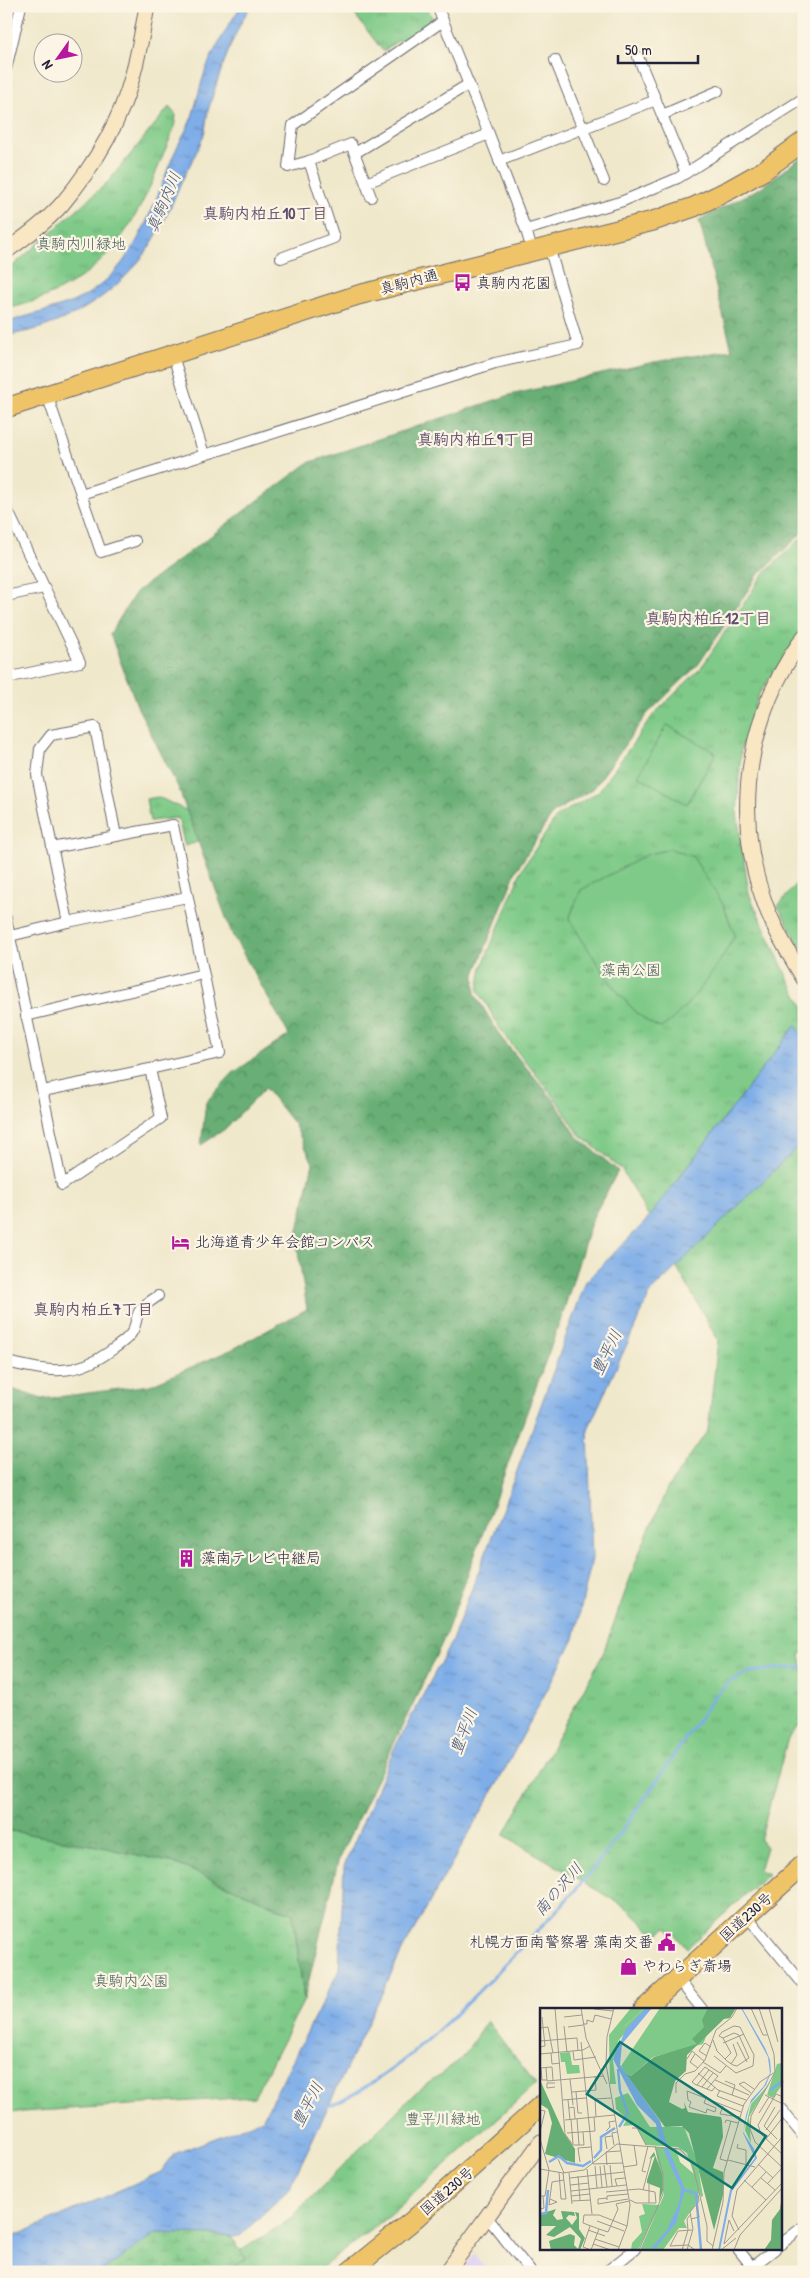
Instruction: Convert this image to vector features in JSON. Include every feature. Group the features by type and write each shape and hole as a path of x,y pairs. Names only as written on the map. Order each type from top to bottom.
{"highway":[{"name":"真駒内通","path":"6,408 358,296 653,221 694,208 762,171 804,141"},
{"name":"国道230号","path":"645,2008 804,1864"},
{"name":"国道230号","path":"349,2272 411,2222 540,2106"}],"street":[{"path":"6,69 22,6"},
{"path":"6,251 34,231 62,204 96,158 116,119 133,75 147,6"},
{"path":"80,494 495,363 578,345 541,249 526,230 437,6"},
{"path":"371,197 351,144 288,167 293,125 443,21"},
{"path":"638,57 686,173"},
{"path":"555,60 604,181"},
{"path":"355,154 469,84"},
{"path":"662,115 718,91"},
{"path":"526,230 639,196 686,173 804,98"},
{"path":"499,160 656,100"},
{"path":"366,183 489,134"},
{"path":"281,258 334,238 308,161"},
{"path":"172,356 204,454"},
{"path":"47,395 101,552 135,541"},
{"path":"6,678 80,662 7,512"},
{"path":"6,596 44,588"},
{"path":"804,637 783,667 760,720 750,758 748,797 749,833 757,879 766,905 785,947 804,979"},
{"path":"68,922 37,775 40,749 51,735 95,727 116,836"},
{"path":"43,1091 220,1054 186,897 173,825 52,848"},
{"path":"10,936 186,897"},
{"path":"6,918 62,1185 161,1118 150,1069"},
{"path":"26,1016 203,974"},
{"path":"6,1362 50,1371 74,1369 88,1365 124,1341 136,1326 138,1314 142,1308 158,1296"},
{"path":"747,1916 804,1985"},
{"path":"677,1978 701,2008"},
{"path":"782,2110 804,2137"},
{"path":"447,2272 540,2143"},
{"path":"487,2217 531,2272"},
{"path":"782,2243 804,2226"},
{"path":"606,2272 633,2250"},
{"path":"739,2250 754,2269 773,2250"}],"shaded area":[{"path":"475,2253 488,2272 462,2272"}],"green space":[{"path":"361,6 426,6 434,21 403,43 399,40 383,51 352,11"},
{"name":"真駒内川緑地","path":"169,107 176,115 172,134 147,193 120,239 103,259 61,289 35,301 6,309 6,272 108,182"},
{"path":"804,155 804,531 758,575 698,665 646,715 594,788 553,813 516,871 475,974 475,994 502,1039 553,1099 577,1136 618,1171 592,1219 562,1316 444,1639 339,1858 304,2000 293,1914 174,1863 97,1846 6,1830 6,1387 42,1399 150,1385 233,1349 307,1309 296,1239 313,1163 294,1124 265,1088 225,1129 201,1145 206,1102 233,1073 289,1035 232,934 178,787 138,708 110,634 136,592 308,463 510,395 654,362 732,350 699,220 760,188"},
{"name":"藻南公園","path":"804,535 804,628 759,694 741,750 737,813 749,894 789,981 804,1007 804,1653 800,1654 804,1675 804,1720 788,1738 760,1840 766,1847 759,1870 768,1874 687,1948 667,1927 656,1936 627,1908 504,1835 602,1656 640,1551 667,1489 708,1430 718,1340 622,1170 579,1134 555,1098 504,1035 478,990 482,967 522,869 557,816 598,792 654,714 701,668 762,576"},
{"path":"667,725 716,753 687,804 638,776"},
{"path":"158,797 196,815 204,840 185,846 178,818 150,821 146,799"},
{"path":"671,849 693,857 723,904 735,935 703,986 672,1020 661,1028 648,1022 622,997 569,919 581,890 648,854"},
{"path":"804,875 804,953 778,906"},
{"name":"真駒内公園","path":"6,1830 97,1846 174,1863 293,1914 304,2000 254,2097 6,2113"},
{"name":"豊平川緑地","path":"487,2021 536,2084 390,2215 316,2272 207,2272 289,2220 415,2093 461,2059"},
{"path":"200,2228 232,2237 246,2259 225,2272 96,2272 150,2229"}],"water":[{"name":"真駒内川","path":"241,6 251,6 232,42 221,72 208,111 203,137 150,246 122,279 106,294 88,306 48,325 6,335 6,323 81,298 107,279 121,264 143,230 174,154 192,117 206,69 222,37"},
{"name":"豊平川","path":"796,1025 804,1039 804,1141 651,1292 588,1429 592,1559 574,1639 497,1784 403,1949 289,2189 240,2236 157,2233 100,2272 6,2272 6,2240 161,2172 174,2154 262,2120 339,1970 344,1866 394,1749 451,1643 517,1471 586,1281 645,1222"}],"waterway":[{"name":"南の沢川","path":"326,2107 368,2085 408,2057 462,2008 548,1920 605,1854 713,1698 729,1682 749,1672 804,1666"}],"place":[{"name":"真駒内花園","path":"462,283"},
{"name":"北海道青少年会館コンパス","path":"181,1242"},
{"name":"藻南テレビ中継局","path":"187,1558"},
{"name":"札幌方面南警察署 藻南交番","path":"667,1942"},
{"name":"やわらぎ斎場","path":"628,1966"}],"district":[{"name":"真駒内柏丘10丁目","path":"265,213"},
{"name":"真駒内柏丘9丁目","path":"476,439"},
{"name":"真駒内柏丘12丁目","path":"708,618"},
{"name":"真駒内柏丘7丁目","path":"93,1309"}]}
